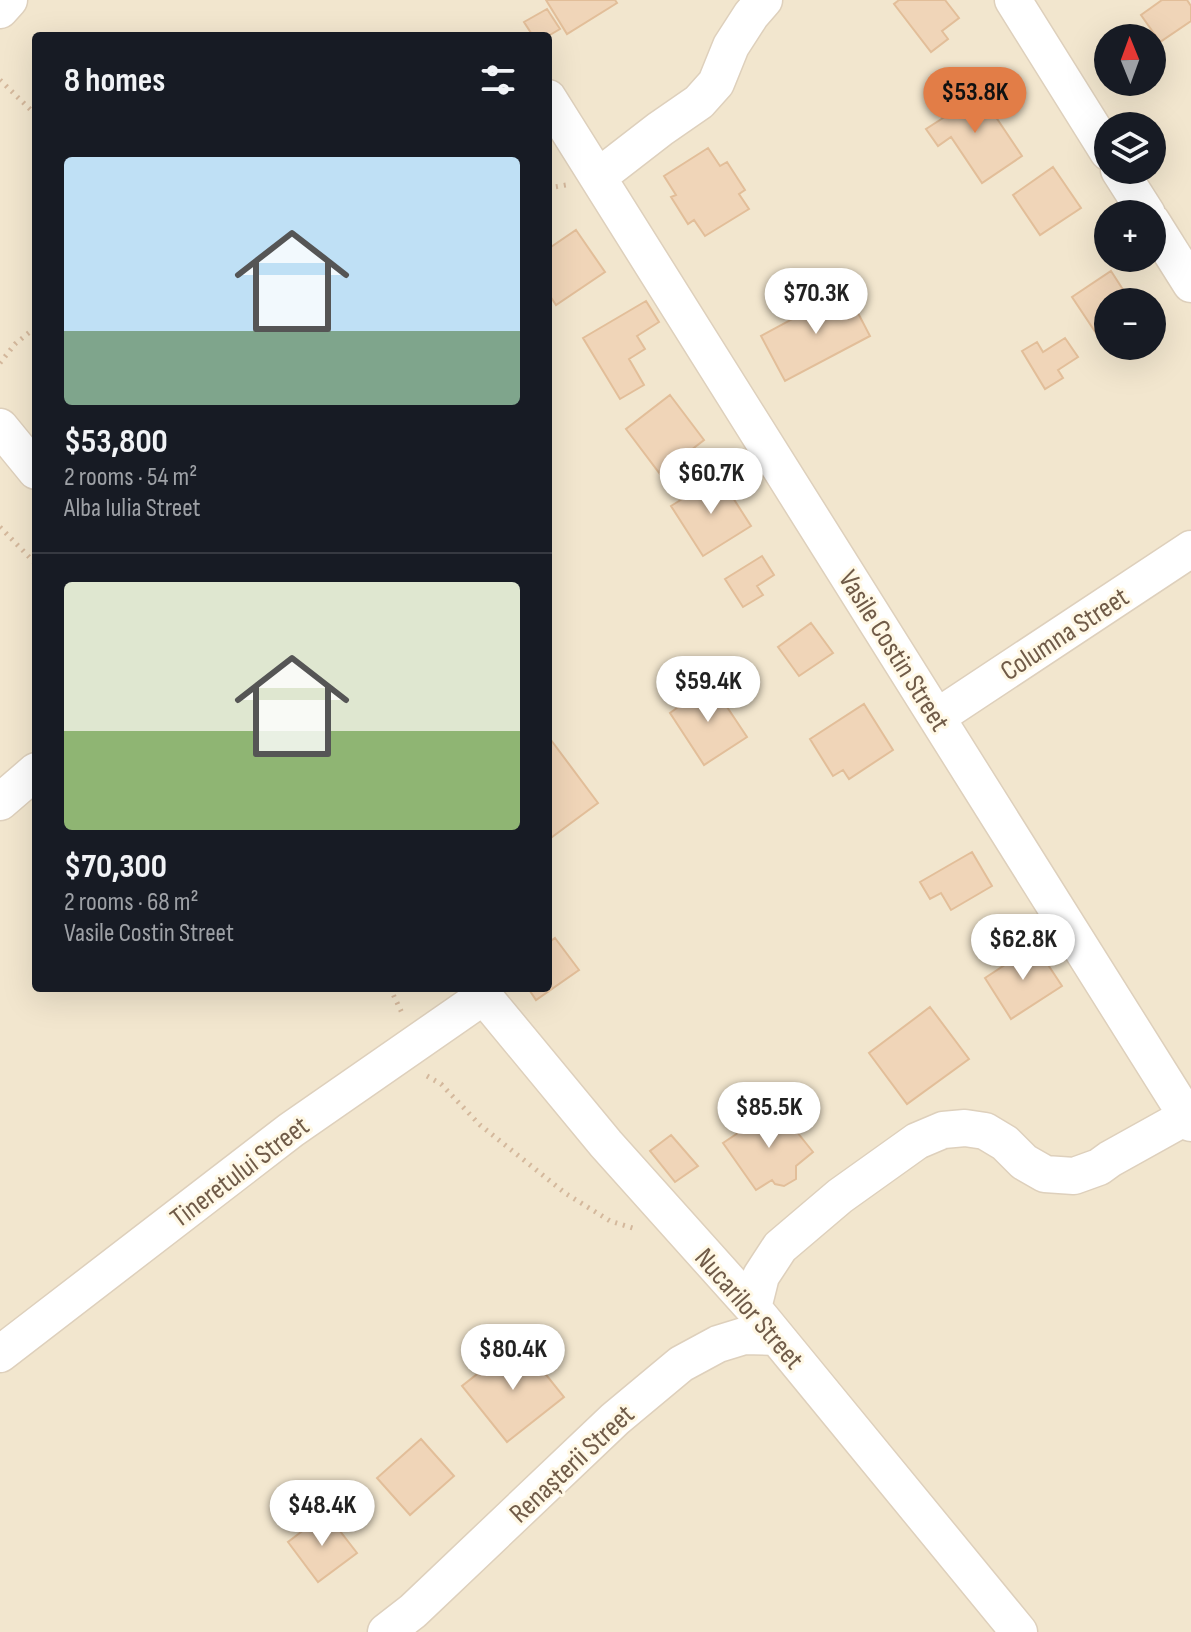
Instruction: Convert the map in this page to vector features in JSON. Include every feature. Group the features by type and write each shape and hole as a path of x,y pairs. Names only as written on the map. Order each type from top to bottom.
{"street":[{"path":"0,10 9,0"},
{"path":"598,177 699,102 716,83 731,46 764,0"},
{"path":"1013,0 1094,130"},
{"name":"Vasile Costin Street","path":"552,104 1190,1117"},
{"path":"1166,244 1191,284"},
{"path":"0,427 32,466"},
{"name":"Columna Street","path":"937,717 1191,549"},
{"path":"0,802 32,774"},
{"name":"Tineretului Street","path":"0,1354 291,1130 378,1070 481,992"},
{"name":"Nucarilor Street","path":"481,992 606,1144 753,1308 1019,1632"},
{"path":"753,1308 761,1276 780,1247 840,1196 917,1141 943,1130 965,1128 985,1131 1005,1143 1024,1162 1045,1174 1074,1176 1099,1167 1190,1117"},
{"name":"Renașterii Street","path":"412,1625 615,1419 681,1364 718,1344 744,1336 777,1337"}],"path":[{"path":"0,80 32,111"},
{"path":"0,363 15,344 32,330"},
{"path":"0,527 32,560"},
{"path":"378,1070 409,1067 441,1084 480,1125 565,1193 610,1221 640,1231"}],"shaded area":[{"path":"0,0 1191,0 1191,1632 0,1632"}],"building":[{"path":"546,0 615,0 617,3 567,34"},
{"path":"899,0 945,0 959,18 942,31 948,39 931,52 894,4"},
{"path":"1162,0 1187,0 1191,6 1191,21 1166,38 1166,24 1147,24 1141,15"},
{"path":"547,9 560,29 552,34 530,32 524,22"},
{"path":"977,89 1022,156 982,183 951,137 938,146 926,129 943,118 935,107 952,96 957,103"},
{"path":"708,148 720,166 727,162 745,190 739,194 749,209 705,236 694,220 688,224 671,197 676,195 664,176"},
{"path":"1053,167 1081,208 1040,235 1013,195"},
{"path":"576,230 605,272 556,305 552,299 552,246"},
{"path":"1110,272 1122,288 1094,288 1094,330 1072,297"},
{"path":"846,290 870,336 785,381 761,336"},
{"path":"646,301 659,322 637,336 645,349 629,359 644,385 620,399 583,338"},
{"path":"1065,338 1078,357 1058,370 1063,378 1045,389 1022,351 1037,342 1043,352"},
{"path":"670,395 704,440 660,474 626,429"},
{"path":"719,476 751,526 703,556 671,506"},
{"path":"762,556 774,575 757,586 763,595 743,607 725,579"},
{"path":"811,623 833,653 799,676 778,647"},
{"path":"711,683 747,737 704,765 670,713"},
{"path":"864,704 893,750 849,779 843,770 833,776 810,739"},
{"path":"552,741 598,803 552,837"},
{"path":"972,852 992,886 951,910 941,893 930,899 920,882"},
{"path":"555,938 579,970 552,989 552,940"},
{"path":"1035,945 1062,986 1011,1019 985,978"},
{"path":"531,992 547,992 536,1000"},
{"path":"930,1007 969,1059 907,1104 869,1053"},
{"path":"777,1107 813,1152 796,1166 796,1179 784,1186 772,1180 756,1190 723,1143"},
{"path":"671,1135 698,1166 675,1182 650,1151"},
{"path":"519,1341 564,1397 507,1442 462,1386"},
{"path":"421,1439 454,1476 410,1515 377,1478"},
{"path":"326,1513 357,1553 318,1582 288,1542"}]}
